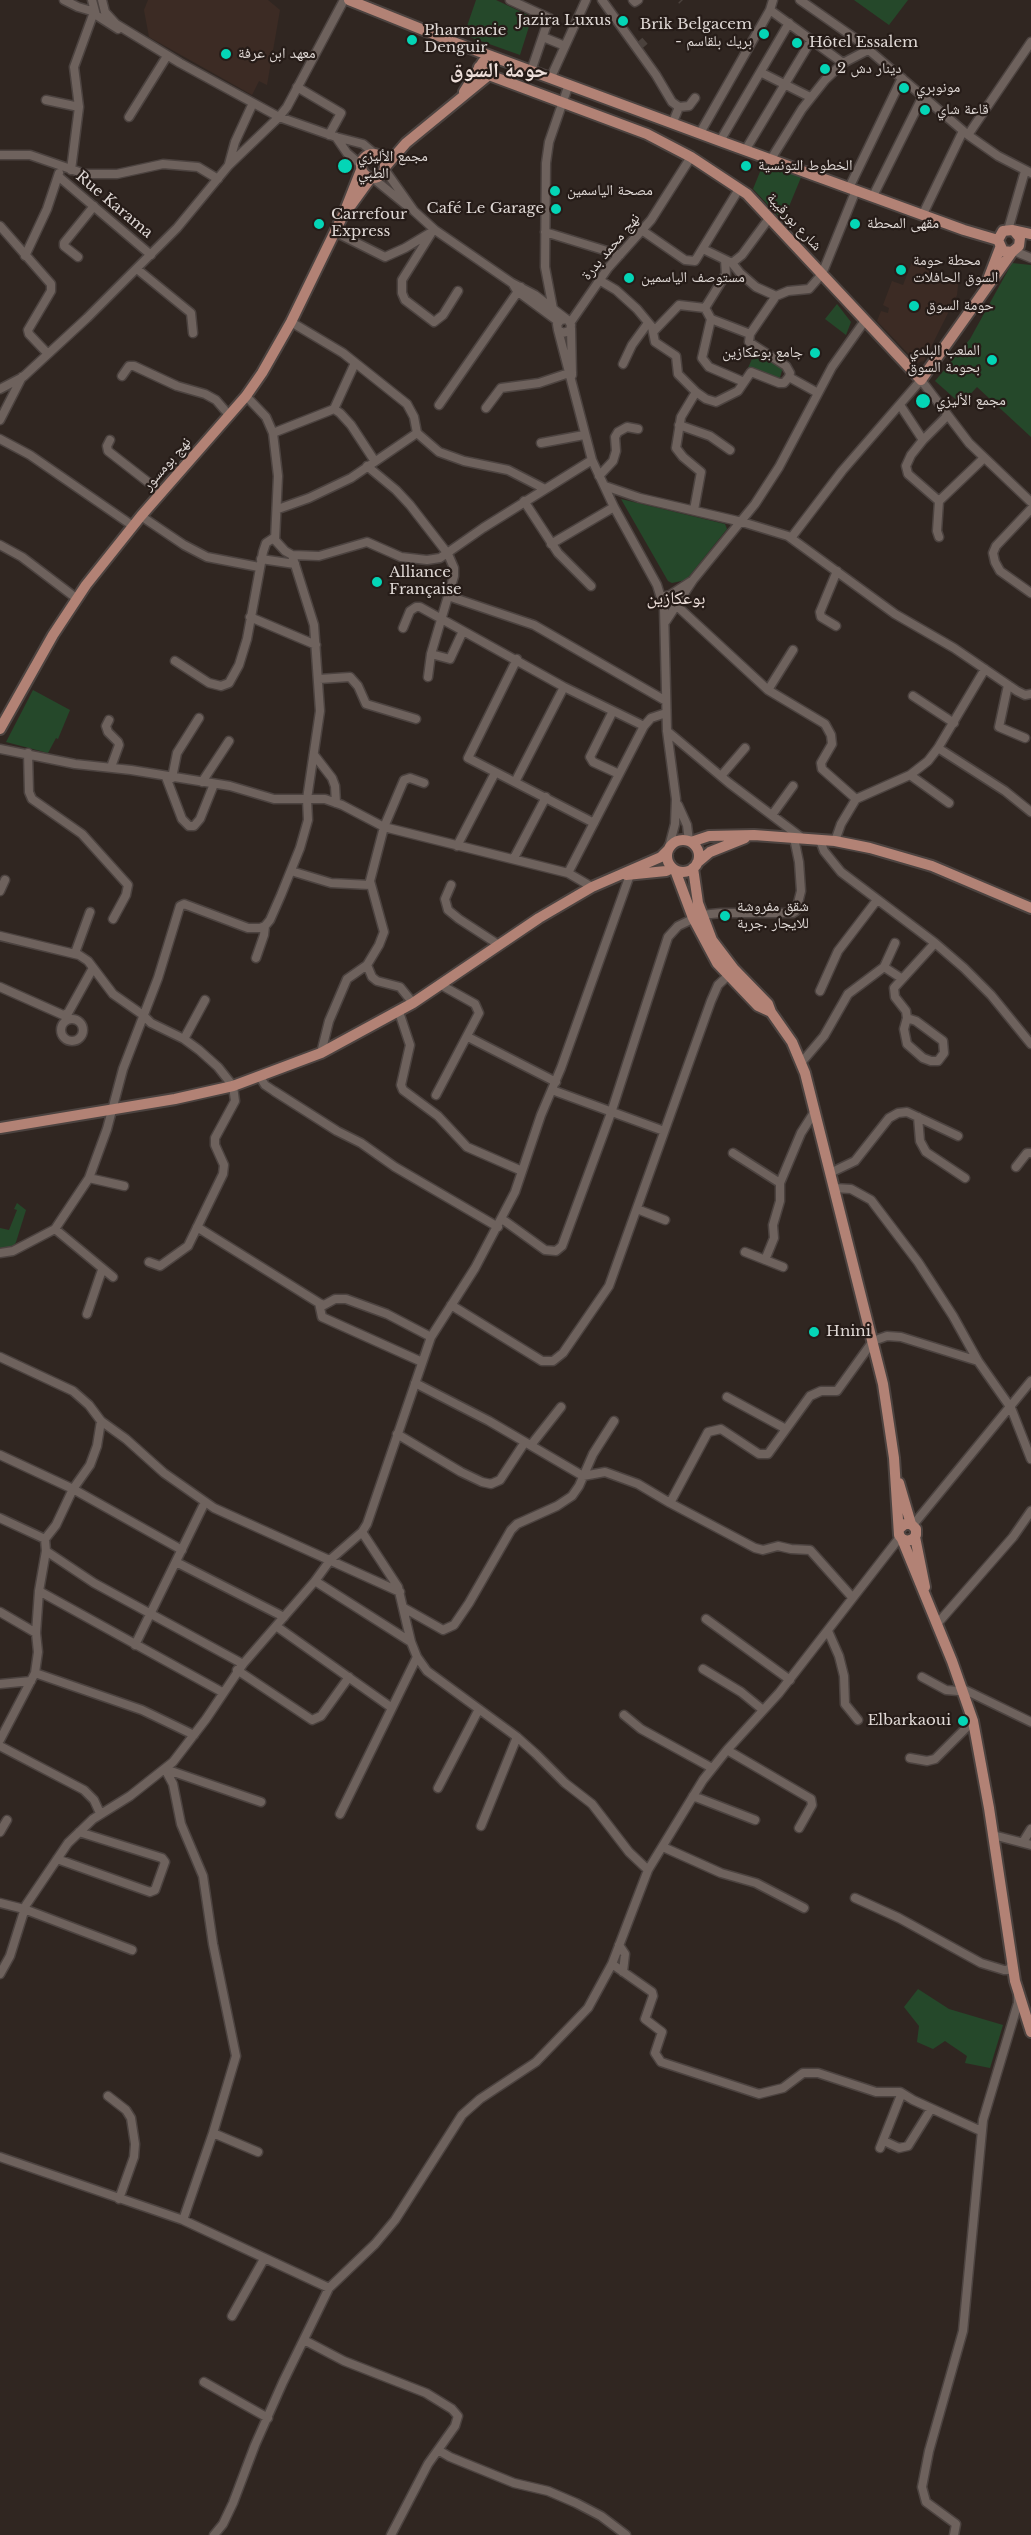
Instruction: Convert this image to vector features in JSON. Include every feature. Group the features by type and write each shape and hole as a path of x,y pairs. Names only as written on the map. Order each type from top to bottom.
{"main road":[{"path":"349,0 720,141 924,214 999,244 1003,251 1014,251 1031,246"},
{"name":"نهج بومسور","path":"458,101 488,54"},
{"name":"شارع بورقيبة","path":"479,67 489,75 647,134 691,157 740,189 770,217 864,322 921,380"},
{"name":"نهج بومسور","path":"344,213 372,179 378,178 406,143 489,75"},
{"name":"نهج بومسور","path":"0,729 52,635 76,598 141,516 246,396 262,373 291,322 335,232 366,156 406,143"},
{"path":"376,154 384,161 385,168"},
{"path":"360,167 372,179"},
{"path":"984,288 999,244 999,235 1012,231 1031,234"},
{"path":"921,380 972,309 984,288 1020,242 1012,231"},
{"path":"0,1128 112,1111 233,1086 321,1053 399,1012 539,918 592,887 661,857 678,840 690,841 709,836 754,836 820,840 870,848 932,866 1031,908"},
{"path":"631,872 673,869 687,872 710,852 754,836"},
{"path":"690,841 698,849 695,866 697,917"},
{"path":"669,848 667,859 697,917 710,952 731,972 759,1006 771,1012 785,1030 801,1063 873,1341 887,1405 900,1535 963,1689 972,1721 993,1835 1012,1965 1031,2032"},
{"path":"895,1475 916,1532 915,1537 925,1584 924,1590"},
{"path":"900,1535 905,1524 912,1524"},
{"path":"900,1535 910,1541 915,1537"}],"street":[{"path":"0,389 22,377 137,269 229,165 279,117 344,0"},
{"path":"510,0 548,17 549,21 531,70"},
{"path":"551,78 585,3 576,0"},
{"path":"602,0 637,47 672,102 679,107 689,106 695,98"},
{"path":"633,0 635,2 638,0"},
{"path":"700,133 770,10 772,0 764,0"},
{"path":"800,0 841,27 966,133 1028,172 1012,231"},
{"path":"69,1 94,12 106,23 127,32 279,117 363,144 376,154"},
{"path":"71,170 79,107 74,68 96,3"},
{"path":"96,3 127,32"},
{"path":"770,10 843,63"},
{"path":"720,141 762,74 789,24"},
{"path":"543,37 565,46"},
{"path":"746,149 812,39"},
{"path":"924,214 966,133 1031,42"},
{"path":"771,159 810,97 843,63 868,50"},
{"path":"129,117 168,56"},
{"path":"1022,57 1031,63"},
{"path":"762,74 810,97"},
{"path":"599,280 616,290 637,309 654,331 655,342 676,356 676,370 696,392 706,399 716,402 738,391 751,372 784,383 789,377 789,369 782,362 752,345 749,342 750,334 776,296 788,291 809,290 822,274 853,189 902,78"},
{"path":"569,84 547,151 545,267 553,308 562,324 570,372"},
{"path":"297,87 341,113 333,136"},
{"path":"873,196 923,96"},
{"path":"46,100 79,107"},
{"path":"229,165 235,142 253,103"},
{"path":"673,122 679,107"},
{"path":"333,136 360,167"},
{"path":"0,155 30,155 60,172 71,170 85,174 111,175 173,165 198,167 218,178"},
{"name":"نهج محمد بدرة","path":"562,324 643,231 691,157"},
{"path":"385,168 414,211"},
{"path":"26,256 47,209 60,172"},
{"name":"Rue Karama","path":"60,172 94,206 151,255"},
{"path":"372,179 414,211 433,231 516,287 553,308"},
{"path":"643,231 690,262 695,261 740,189"},
{"path":"78,257 64,243 94,206"},
{"path":"728,261 742,255 770,217"},
{"path":"0,226 46,276 52,287 28,330 48,354"},
{"path":"335,232 385,256 405,248 433,231"},
{"path":"433,231 405,273 402,293 409,306 434,322 443,315 458,291"},
{"path":"545,232 620,255"},
{"path":"703,249 728,261 756,287 776,296"},
{"path":"1014,251 1031,258"},
{"path":"705,308 726,274 728,261"},
{"path":"137,269 191,313 193,333"},
{"path":"516,287 562,324 573,388 592,460 662,597 666,621 667,731 676,799 675,824 669,848"},
{"path":"439,405 516,287"},
{"path":"654,331 679,305 705,308"},
{"path":"705,308 711,319 750,334"},
{"path":"711,319 702,351 704,363 744,382"},
{"path":"291,322 330,344 407,404 414,417 417,433 427,444 450,457 497,466 545,489"},
{"path":"666,621 693,580 742,522 779,467 844,348 864,322"},
{"path":"623,364 632,345 648,323"},
{"path":"333,410 355,363"},
{"path":"122,375 129,366 134,366 177,386 205,394 216,400 229,415"},
{"path":"486,408 501,388 539,383 570,372"},
{"path":"0,420 22,377"},
{"path":"789,377 818,393"},
{"path":"791,538 842,471 921,380 947,416 984,459 1031,502"},
{"path":"694,510 702,475 698,468 678,453 676,448 684,409 696,392"},
{"path":"246,396 266,417 273,433 278,476 275,537 280,547 292,555 319,556 367,542 401,557 434,560 448,554 524,501 592,460"},
{"path":"900,405 923,440"},
{"path":"273,433 333,410 338,411 351,425 370,463 403,497 448,554 455,572 431,654 428,677"},
{"path":"939,501 906,471 911,455 947,416"},
{"path":"679,425 710,436 730,450"},
{"path":"599,476 613,460 616,451 615,437 618,432 627,427 638,429"},
{"path":"278,509 334,486 417,433"},
{"path":"541,443 584,435"},
{"path":"0,439 30,455 133,526"},
{"path":"110,440 107,446 111,454 162,493"},
{"path":"939,537 937,531 939,501 984,459"},
{"path":"604,486 640,498 742,522 791,538 895,614 1008,685 1026,695 1031,694"},
{"path":"524,501 551,543 591,586"},
{"path":"551,543 614,507"},
{"path":"1031,509 993,552 1000,571 1031,593"},
{"path":"141,516 184,545 207,556 260,563 295,564"},
{"path":"175,661 209,683 225,686 233,677 243,655 260,563 266,543 275,537"},
{"path":"0,545 22,557 76,598"},
{"path":"256,958 265,926 291,871 308,820 308,799 320,711 314,625 292,555"},
{"path":"836,626 821,617 820,612 837,571"},
{"path":"662,597 670,595 693,580"},
{"path":"448,596 534,625 666,701"},
{"path":"677,606 768,690 825,724 831,735 832,744 821,763 822,769 856,799"},
{"path":"403,628 410,611 416,607 441,617 564,687 644,726"},
{"path":"250,617 316,645"},
{"path":"431,654 450,659 463,631"},
{"path":"768,690 793,650"},
{"path":"517,659 468,755 469,760 546,797 594,824"},
{"path":"835,842 841,824 856,799 910,775 923,765 938,748 985,669"},
{"path":"319,679 350,677 358,686 366,704 416,719"},
{"path":"1008,685 999,727 1025,738"},
{"path":"515,782 564,687"},
{"path":"913,696 954,723"},
{"path":"613,711 590,757 593,762 619,774"},
{"path":"568,873 644,726 651,718 666,713"},
{"path":"199,718 177,753 169,777 182,819 189,826 194,826 200,819 214,784"},
{"path":"109,720 106,726 108,732 119,745 111,767"},
{"path":"260,1077 265,1085 274,1091 542,1248 549,1251 559,1250 565,1241 611,1113 668,937 678,926 697,917 721,913 793,913 796,911 801,891 798,838 667,731"},
{"path":"202,782 229,741"},
{"path":"721,776 746,748"},
{"path":"938,748 1005,791 1031,812"},
{"path":"0,749 75,764 111,767 230,786 274,799 308,799 336,803 384,827 568,873 592,887"},
{"path":"28,753 29,792 32,799 82,834 128,885 126,895 113,919"},
{"path":"315,756 332,778 336,803"},
{"path":"457,846 495,773"},
{"path":"910,775 949,803"},
{"path":"321,1053 329,1021 347,979 367,965 380,945 384,932 370,885 371,871 384,827 404,780 410,778 423,783"},
{"path":"772,815 793,786"},
{"path":"514,858 546,797"},
{"path":"676,799 687,825 690,841"},
{"path":"820,840 832,864 935,943 992,995 1031,1044"},
{"path":"291,871 332,883 370,885"},
{"path":"0,1974 10,1956 24,1909 57,1858 79,1832 100,1813 130,1796 173,1762 240,1667 315,1581 331,1559 362,1532 372,1512 431,1337 476,1268 500,1223 522,1171 631,872"},
{"path":"0,891 5,880"},
{"path":"451,885 445,899 452,915 499,945"},
{"path":"820,991 838,951 877,900"},
{"path":"0,1253 13,1251 55,1229 89,1178 112,1111 123,1069 158,978 181,904 248,928 265,926"},
{"path":"75,953 90,912"},
{"path":"0,936 75,953 88,961 113,994 151,1023 184,1039 218,1067 233,1086 235,1101 214,1138 224,1165 223,1174 188,1245 160,1266 149,1262"},
{"path":"801,1063 824,1036 848,994 884,967 895,943"},
{"path":"907,1018 916,1021 943,1041 944,1053 938,1061 923,1058 907,1044 904,1029 906,1011 894,993 894,988 902,978 935,943"},
{"path":"367,965 372,977 377,981 400,987 413,1003"},
{"path":"884,967 902,978"},
{"path":"0,987 64,1018 93,968"},
{"path":"451,1305 542,1361 553,1361 563,1353 609,1286 711,1001 718,985 731,972"},
{"path":"436,1095 468,1037 479,1009 475,1004 441,985"},
{"path":"184,1039 205,1000"},
{"path":"399,1012 410,1045 401,1085 403,1090 438,1116 467,1147 522,1171"},
{"path":"468,1037 554,1086 611,1113 664,1131"},
{"path":"765,1260 774,1238 773,1225 780,1201 780,1183 801,1133 815,1111"},
{"path":"830,1173 855,1161 893,1114 907,1112 958,1136"},
{"path":"918,1117 923,1148 965,1178"},
{"path":"734,1153 780,1183"},
{"path":"1016,1167 1027,1153 1031,1153"},
{"path":"89,1178 124,1186"},
{"path":"834,1188 851,1189 864,1195 877,1206 935,1287 978,1361 1011,1408 1031,1459"},
{"path":"637,1209 664,1220"},
{"path":"197,1227 319,1303 324,1305 335,1299 346,1299 387,1314 431,1337"},
{"path":"55,1229 113,1277"},
{"path":"745,1252 783,1267"},
{"path":"87,1314 102,1270"},
{"path":"319,1303 322,1317 422,1362"},
{"path":"670,1503 708,1432 716,1428 721,1429 765,1455 810,1396 821,1391 835,1393 841,1388 873,1341 887,1336 901,1337 978,1361"},
{"path":"0,1357 73,1391 90,1405 101,1420 164,1473 205,1502 261,1530 331,1559 400,1592"},
{"path":"912,1524 1011,1408 1031,1381"},
{"path":"415,1383 528,1443 583,1476 605,1472 638,1484 758,1549 778,1546 810,1550 852,1597"},
{"path":"727,1397 786,1429"},
{"path":"397,1434 461,1472 491,1484 500,1480 528,1443 561,1407"},
{"path":"0,1740 33,1677 38,1652 36,1633 39,1591 46,1551 45,1539 56,1525 73,1489 90,1465 97,1446 101,1420"},
{"path":"404,1608 438,1628 450,1629 469,1603 515,1526 565,1501 576,1491 593,1454 614,1421"},
{"path":"0,1455 73,1489 182,1550"},
{"path":"135,1645 205,1502"},
{"path":"937,1624 1013,1538 1031,1511"},
{"path":"0,1518 45,1539"},
{"path":"362,1532 400,1592 411,1642 417,1657 432,1676 517,1737 592,1804 628,1852 648,1870"},
{"path":"214,2535 223,2524 233,2503 268,2418 330,2288 375,2244 395,2220 444,2139 462,2115 480,2099 527,2069 576,2023 597,1994 612,1964 648,1870 693,1796 726,1750 790,1680 900,1535"},
{"path":"46,1551 94,1583 152,1614 240,1667 312,1720 321,1716 329,1707 349,1677"},
{"path":"176,1562 284,1617"},
{"path":"315,1581 411,1642"},
{"path":"39,1591 222,1692"},
{"path":"0,1612 36,1633"},
{"path":"706,1619 790,1680"},
{"path":"276,1626 392,1708"},
{"path":"828,1631 839,1656 844,1676 845,1704 858,1720"},
{"path":"340,1814 417,1657"},
{"path":"703,1669 741,1692 763,1710"},
{"path":"0,1684 33,1677 135,1707 194,1735"},
{"path":"922,1677 946,1690 963,1689 1031,1722"},
{"path":"438,1788 479,1709"},
{"path":"624,1715 641,1729 712,1768"},
{"path":"910,1758 927,1761 935,1759 972,1721"},
{"path":"481,1826 517,1737"},
{"path":"0,1746 84,1790 94,1800 100,1813"},
{"path":"726,1750 811,1799 812,1805 799,1828"},
{"path":"165,1769 261,1802"},
{"path":"165,1769 173,1784 181,1824 203,1876 213,1944 236,2051 235,2063 183,2220"},
{"path":"693,1796 755,1820"},
{"path":"0,1832 7,1820"},
{"path":"993,1835 1027,1843 1031,1829"},
{"path":"57,1858 150,1892 155,1890 164,1859 79,1832"},
{"path":"663,1847 721,1873 756,1883 804,1908"},
{"path":"855,1898 907,1922 981,1963 1004,1970 1008,1970 1012,1965"},
{"path":"0,1903 24,1909 132,1950"},
{"path":"619,1945 625,1954 623,1972"},
{"path":"612,1964 652,1992 653,1996 645,2019 662,2032 655,2053 661,2062 759,2094 774,2092 803,2073 811,2072 872,2091 900,2092 931,2109 981,2131"},
{"path":"954,2535 956,2524 929,2505 924,2498 922,2487 929,2451 963,2331 981,2131 1018,2003 1018,1992"},
{"path":"902,2095 882,2144 899,2148 908,2146 931,2109"},
{"path":"108,2096 126,2110 131,2118 135,2144 134,2157 118,2199"},
{"path":"213,2133 258,2152"},
{"path":"0,2157 183,2220 330,2288"},
{"path":"232,2316 264,2259"},
{"path":"304,2340 344,2361 418,2390 453,2409 458,2416 455,2426 428,2464 407,2508 394,2525 391,2535"},
{"path":"204,2382 268,2418"},
{"path":"438,2450 504,2479 548,2491 601,2516 626,2535"}],"shaded area":[{"name":"معهد ابن عرفة","path":"148,0 268,0 280,10 267,85 259,81 252,95 149,37 144,10"},
{"path":"912,262 938,274 959,278 957,295 924,361 917,363 877,321 881,311 888,313 889,308 883,305 892,281 903,285"}],"green space":[{"path":"476,0 496,0 532,17 520,55 464,35"},
{"path":"854,0 908,0 889,25"},
{"path":"764,162 802,175 783,221 753,189"},
{"name":"الملعب البلدي بحومة السوق","path":"1012,263 1031,265 1031,437 977,387 961,404 935,381 970,339"},
{"path":"837,304 851,322 846,335 825,319"},
{"path":"756,350 783,367 779,381 748,368"},
{"path":"621,499 725,524 727,529 686,580 672,583 668,581"},
{"path":"33,690 70,710 58,739 56,738 48,753 6,742"},
{"path":"17,1203 26,1210 16,1242 13,1247 0,1248 0,1228 9,1230 17,1210 14,1209"},
{"path":"918,1989 949,2009 1003,2025 990,2068 965,2063 967,2056 945,2041 933,2049 917,2042 919,2026 904,2007"}],"tunnel":[{"path":"639,46 647,39"}],"place":[{"name":"Jazira Luxus","path":"623,21"},
{"name":"Brik Belgacem - بريك بلقاسم","path":"764,34"},
{"name":"Pharmacie Denguir","path":"412,40"},
{"name":"Hôtel Essalem","path":"797,43"},
{"name":"معهد ابن عرفة","path":"226,54"},
{"name":"2 دينار دش","path":"825,69"},
{"name":"مونوبري","path":"904,88"},
{"name":"قاعة شاي","path":"925,110"},
{"name":"مجمع الأليزي الطبي","path":"345,166"},
{"name":"الخطوط التونسية","path":"746,166"},
{"name":"مصحة الياسمين","path":"555,191"},
{"name":"Café Le Garage","path":"556,209"},
{"name":"Carrefour Express","path":"319,224"},
{"name":"مقهى المحطة","path":"855,224"},
{"name":"محطة حومة السوق الحافلات","path":"901,270"},
{"name":"مستوصف الياسمين","path":"629,278"},
{"name":"حومة السوق","path":"914,306"},
{"name":"جامع بوعكازين","path":"815,353"},
{"name":"الملعب البلدي بحومة السوق","path":"992,360"},
{"name":"مجمع الأليزي","path":"923,401"},
{"name":"Alliance Française","path":"377,582"},
{"name":"شقق مفروشة للايجار .جربة","path":"725,916"},
{"name":"Hnini","path":"814,1332"},
{"name":"Elbarkaoui","path":"963,1721"}],"district":[{"name":"حومة السوق","path":"499,71"},
{"name":"بوعكازين","path":"676,599"}]}
